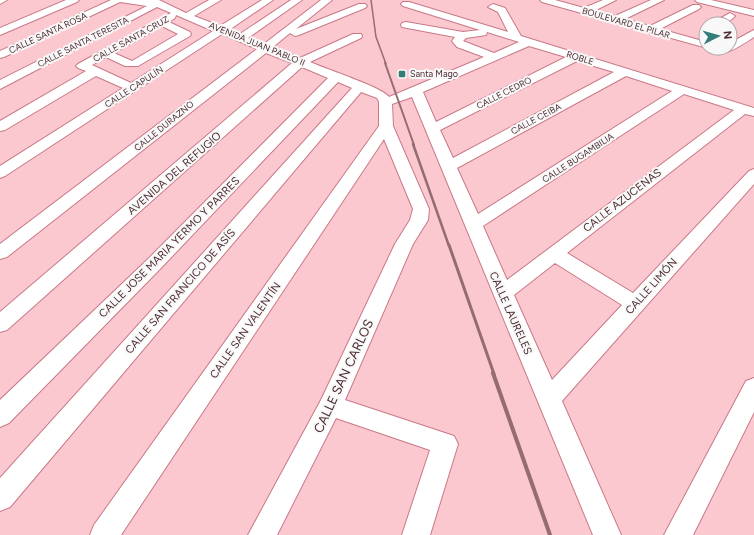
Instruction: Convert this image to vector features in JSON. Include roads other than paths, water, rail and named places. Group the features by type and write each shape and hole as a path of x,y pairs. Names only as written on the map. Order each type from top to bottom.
{"street":[{"path":"0,32 74,0"},
{"name":"CALLE SANTA ROSA","path":"0,55 118,0"},
{"name":"AVENIDA JUAN PABLO II","path":"122,0 161,2 183,14 360,86 382,96 386,102"},
{"name":"CALLE SANTA CRUZ","path":"82,66 162,22 216,0"},
{"name":"CALLE CAPULÍN","path":"1,171 133,88 268,0"},
{"path":"585,11 611,0"},
{"path":"615,20 659,0"},
{"path":"725,16 745,0"},
{"path":"241,38 296,1 325,2"},
{"name":"BOULEVARD EL PILAR","path":"554,1 615,20 698,43"},
{"name":"CALLE SANTA TERESITA","path":"0,85 161,2"},
{"name":"CALLE DURAZNO","path":"0,253 325,2"},
{"name":"ROBLE","path":"406,4 488,32 529,42 748,110"},
{"path":"650,30 698,4 730,12 754,13"},
{"path":"280,37 300,31 362,6"},
{"path":"493,7 502,10 517,39"},
{"path":"106,53 129,64 134,64 186,34 162,22"},
{"path":"406,26 463,35 488,32"},
{"path":"738,43 754,33"},
{"path":"687,40 698,34"},
{"path":"463,35 457,41 461,45 494,57"},
{"name":"AVENIDA DEL REFUGIO","path":"0,324 301,62 358,36"},
{"path":"386,126 386,102 416,91 529,42"},
{"path":"59,54 94,72 133,88"},
{"name":"CALLE CEDRO","path":"432,129 576,57"},
{"path":"0,127 94,72"},
{"name":"CALLE CEIBA","path":"448,166 624,72"},
{"name":"CALLE JOSE MARIA YERMO Y PARRES","path":"0,416 154,264 336,77"},
{"name":"CALLE SAN FRANCICO DE ASÍS","path":"0,498 360,86"},
{"name":"CALLE BUGAMBILIA","path":"473,225 682,90"},
{"name":"CALLE LAURELES","path":"416,91 606,535"},
{"name":"CALLE AZUCENAS","path":"503,293 553,253 748,110"},
{"name":"CALLE SAN CARLOS","path":"262,535 330,406 404,244 421,215 421,209 386,126"},
{"name":"CALLE SAN VALENTÍN","path":"104,535 386,126"},
{"name":"CALLE LIMÓN","path":"549,399 754,174"},
{"path":"553,253 635,304"},
{"path":"678,535 754,388"},
{"path":"330,406 445,444 416,535"}],"railway":[{"path":"371,0 376,37 386,64"},
{"path":"385,63 414,145"},
{"path":"413,144 449,246"},
{"path":"449,245 494,374"},
{"path":"493,373 550,535"}],"place":[{"name":"Santa Mago","path":"402,74"}]}
